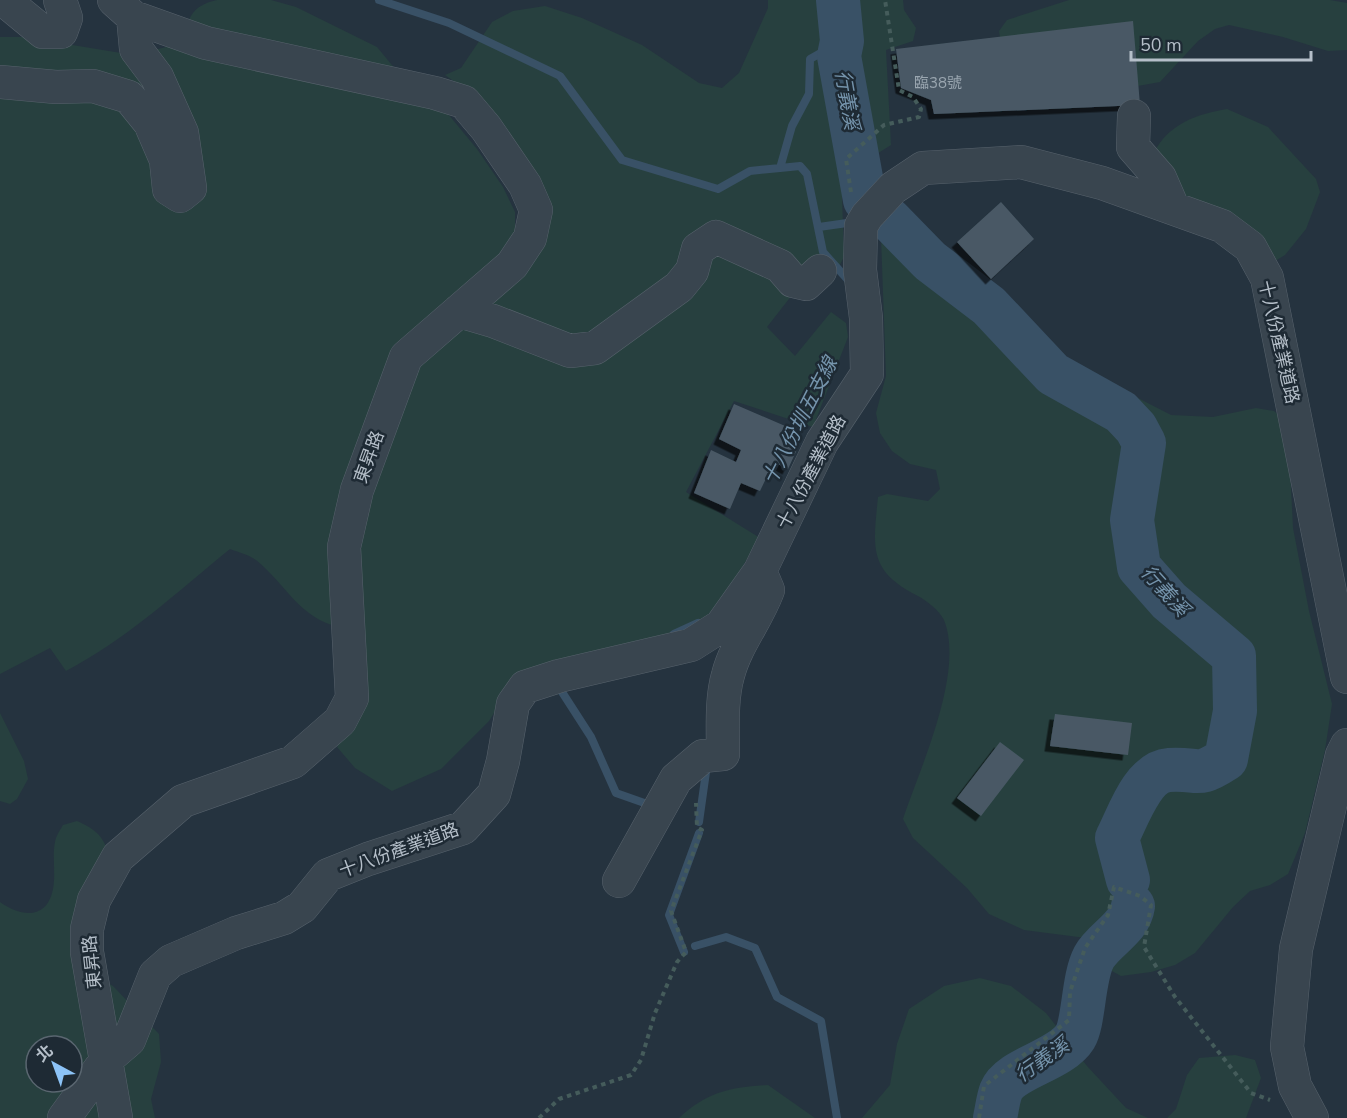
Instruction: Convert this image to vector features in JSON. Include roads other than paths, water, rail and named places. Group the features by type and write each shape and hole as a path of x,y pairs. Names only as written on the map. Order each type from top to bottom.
{"street":[{"path":"4,0 43,32 61,32 66,18 60,0"},
{"path":"0,82 56,87 93,86 129,97 150,123 166,160 169,189 180,196 190,188 182,133 157,78 136,49 124,9"},
{"name":"東昇路","path":"116,1118 87,952 87,929 94,900 118,857 183,801 293,762 340,721 352,698 344,547 357,490 406,357 512,265 530,238 536,210 519,176 486,128 464,102 435,93 206,44 124,9"},
{"path":"1134,116 1133,147 1160,178 1173,208"},
{"name":"十八份產業道路","path":"64,1118 107,1059 129,1040 154,975 171,961 236,933 284,918 302,906 328,875 368,858 463,828 494,794 503,761 513,704 525,687 559,676 691,645 721,626 760,571 822,442 867,374 866,318 860,270 861,226 867,216 893,188 923,168 1021,162 1102,183 1222,226 1250,247 1267,278 1347,677"},
{"path":"459,311 493,321 570,351 595,348 679,287 692,271 698,249 716,237 780,266 793,281 806,284 820,271"},
{"path":"619,881 676,779 703,756 723,754 723,720 728,675 745,635 759,615 768,590 760,571"},
{"path":"1308,1108 1295,1086 1287,1047 1296,949 1342,755 1347,745"}],"waterway":[{"path":"379,0 449,23 560,76 622,160 718,189 750,171 780,168"},
{"name":"行義溪","path":"838,0 842,41 839,56 865,200"},
{"name":"十八份圳五支線","path":"842,41 810,59 809,94 792,126 780,168 800,166 807,174 823,252 849,281"},
{"name":"行義溪","path":"890,220 930,261 989,306 1053,374 1121,412 1136,428 1144,443 1132,520 1139,567 1169,601 1234,656 1235,711 1226,759 1203,771 1169,770 1159,773 1144,787 1117,838 1128,880"},
{"path":"819,227 847,223"},
{"name":"十八份圳五支線","path":"674,634 698,623"},
{"name":"十八份圳五支線","path":"562,692 591,737 616,793 650,805 652,802"},
{"name":"十八份圳五支線","path":"699,822 706,772"},
{"name":"十八份圳五支線","path":"684,952 669,915 699,833"},
{"name":"行義溪","path":"995,1118 1000,1094 1006,1083 1024,1070 1058,1052 1075,1037 1090,966 1098,951 1127,921 1133,906"},
{"name":"十八份圳五支線","path":"695,946 726,937 755,948 777,997 821,1021 837,1118"}]}
